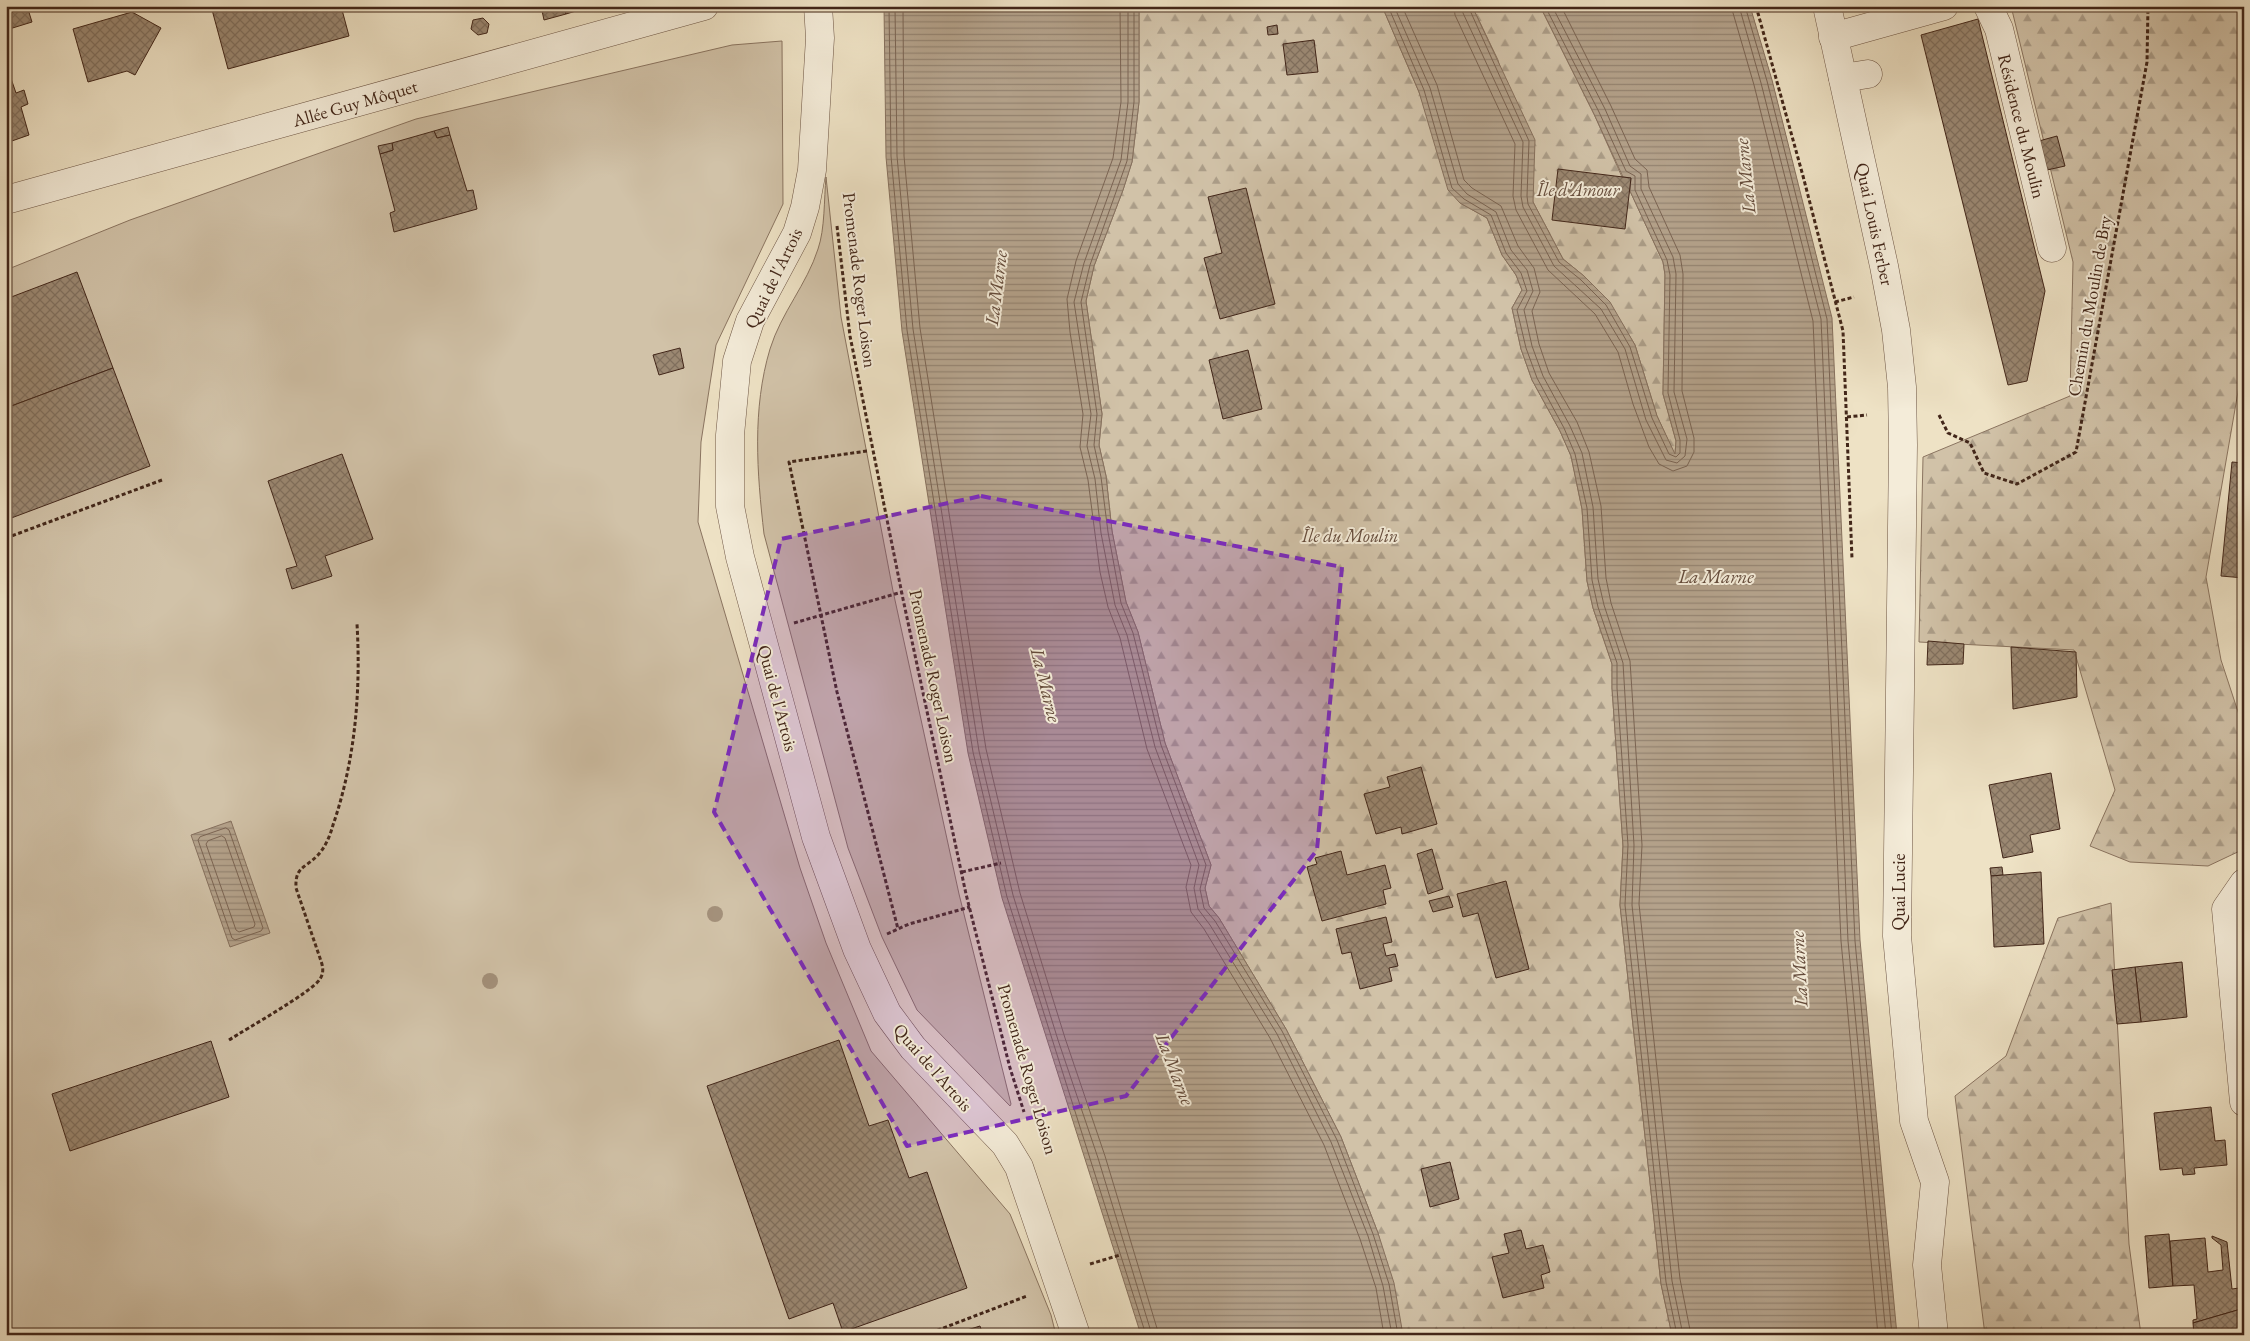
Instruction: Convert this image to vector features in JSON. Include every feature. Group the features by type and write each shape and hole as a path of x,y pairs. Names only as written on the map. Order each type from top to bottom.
{"street":[{"name":"Allée Guy Môquet","path":"6,200 704,6"},
{"name":"Quai de l'Artois","path":"818,6 819,47 812,170 805,207 797,233 750,322 737,361 730,435 730,506 740,557 816,837 857,949 887,1013 913,1048 1005,1144 1019,1167 1076,1335"},
{"name":"Quai Louis Ferber","path":"1827,6 1833,37 1855,76 1884,266 1896,330 1902,387 1903,445"},
{"path":"1833,37 1944,6"},
{"name":"Résidence du Moulin","path":"1988,6 1999,29 2052,248"},
{"name":"Quai Lucie","path":"1903,445 1897,936 1914,1121 1934,1182 1927,1265 1934,1335"},
{"path":"2244,884 2226,909 2244,1102"}],"path":[{"path":"1756,6 1843,331 1852,559"},
{"name":"Chemin du Moulin de Bry","path":"1948,433 1970,443 1984,473 2017,484 2076,452 2147,62 2148,6"},
{"name":"Promenade Roger Loison","path":"837,223 850,336 902,592 970,907 1010,1068 1025,1114"},
{"path":"1847,416 1870,415"},
{"path":"867,451 789,462 820,617 839,700 898,929"},
{"path":"6,538 162,480"},
{"path":"802,621 843,613 902,592"},
{"path":"229,1040 310,989 321,978 323,969 321,960 296,888 296,878 299,870 318,855 326,843 340,803 352,746 355,719 358,682 357,624"},
{"path":"962,872 1001,863"},
{"path":"893,931 909,924 970,907"},
{"path":"1086,1265 1120,1254"},
{"path":"925,1335 1026,1296 1060,1286"}],"highlighted area":[{"path":"981,496 1342,567 1317,850 1126,1096 907,1146 714,812 781,539"}],"green space":[{"name":"Île du Moulin","path":"1139,6 1382,6 1419,92 1460,203 1487,218 1502,255 1516,275 1522,290 1512,308 1521,349 1532,380 1560,431 1571,456 1582,509 1587,581 1593,608 1612,664 1623,846 1620,905 1661,1284 1672,1335 1403,1335 1378,1233 1341,1137 1286,1029 1219,918 1209,906 1205,888 1211,865 1165,743 1138,632 1126,602 1112,531 1106,476 1099,445 1102,414 1086,301 1094,266 1132,162 1139,102"},
{"name":"Île d'Amour","path":"1472,6 1540,6 1594,114 1622,177 1631,178 1630,191 1663,262 1665,274 1663,394 1676,441 1675,455 1657,416 1635,345 1623,325 1584,276 1563,259 1533,202 1498,60"},
{"path":"2011,6 2244,6 2244,357 2206,577 2221,660 2244,730 2244,849 2208,866 2130,862 2090,846 2115,790 2074,650 1919,642 1923,457 2070,396 2073,262"},
{"path":"782,41 783,204 716,345 701,442 698,522 800,868 826,943 871,1051 1010,1214 1051,1315 1056,1335 10,1335 6,1318 6,270 130,220 416,119 732,45"},
{"path":"826,177 841,317 893,591 959,894 1010,1106 917,1010 882,937 848,848 764,534 758,464 760,395 764,372 775,336 818,249 823,223"},
{"path":"2111,903 2129,1244 2141,1335 1985,1335 1955,1096 2006,1056 2058,918"}],"water":[{"name":"La Marne","path":"884,6 1139,6 1139,102 1132,162 1094,266 1086,301 1102,414 1099,445 1106,476 1112,531 1126,602 1138,632 1165,743 1211,865 1205,888 1209,906 1219,918 1286,1029 1341,1137 1378,1233 1394,1283 1403,1335 1141,1335 1002,898 968,753 902,331 886,157"},
{"name":"La Marne","path":"1382,6 1472,6 1535,140 1533,202 1563,259 1584,276 1610,302 1635,345 1657,416 1675,454 1676,441 1663,394 1665,275 1663,262 1630,191 1631,178 1623,177 1540,6 1750,6 1772,80 1832,318 1860,940 1897,1335 1672,1335 1661,1284 1620,905 1623,846 1612,664 1593,608 1587,581 1582,509 1571,456 1560,431 1532,380 1521,349 1512,308 1522,290 1516,275 1502,255 1487,218 1460,203 1448,190 1419,92"},
{"path":"231,821 270,933 230,947 191,835"}],"building":[{"path":"6,6 27,6 32,22 6,30"},
{"path":"211,6 341,6 349,36 228,69"},
{"path":"541,6 564,6 566,14 544,20"},
{"path":"564,6 585,6 586,8 566,14"},
{"path":"132,12 161,28 135,75 127,71 88,82 73,29"},
{"path":"483,18 489,24 487,33 478,35 471,29 473,20"},
{"path":"1978,19 2045,291 2027,381 2008,385 1921,35"},
{"path":"1277,25 1278,34 1268,35 1267,27"},
{"path":"1314,40 1318,72 1287,75 1283,44"},
{"path":"6,64 16,93 24,90 28,104 21,107 29,135 6,143"},
{"path":"448,127 450,135 437,138 434,131"},
{"path":"434,131 437,138 450,135 467,191 473,190 477,209 394,232 390,213 395,211 380,154 393,150 392,143"},
{"path":"2057,136 2065,166 2047,170 2039,141"},
{"path":"392,143 393,150 380,154 378,146"},
{"path":"1558,169 1631,178 1625,229 1552,220"},
{"path":"1246,188 1275,304 1220,319 1204,258 1222,253 1208,197"},
{"path":"77,272 113,368 6,408 6,299"},
{"path":"680,348 684,368 659,375 653,355"},
{"path":"1248,350 1262,409 1223,419 1209,360"},
{"path":"113,368 150,466 6,520 6,408"},
{"path":"342,454 373,539 325,556 332,576 292,589 286,569 297,566 268,481"},
{"path":"2232,462 2244,463 2244,578 2221,576"},
{"path":"1928,641 1964,644 1963,664 1927,665"},
{"path":"2011,647 2076,652 2077,697 2013,709"},
{"path":"1421,767 1437,824 1402,834 1401,827 1376,834 1364,794 1390,787 1387,777"},
{"path":"2051,773 2060,829 2030,835 2033,852 2003,858 1989,785"},
{"path":"1432,849 1443,889 1428,894 1417,854"},
{"path":"1341,851 1347,875 1385,865 1391,888 1383,890 1386,904 1322,921 1307,867 1317,864 1315,858"},
{"path":"2002,867 2003,875 1991,876 1990,868"},
{"path":"2041,872 2044,944 1994,947 1991,876"},
{"path":"1506,881 1529,969 1496,978 1478,913 1463,917 1457,894"},
{"path":"1449,896 1453,907 1433,912 1429,901"},
{"path":"1386,917 1392,942 1383,944 1386,956 1395,954 1398,966 1389,968 1392,981 1360,989 1351,952 1342,954 1336,929"},
{"path":"2182,962 2187,1017 2141,1022 2135,967"},
{"path":"2135,967 2141,1022 2117,1024 2112,970"},
{"path":"839,1040 869,1126 888,1120 909,1178 927,1172 967,1288 843,1332 833,1303 789,1319 707,1086"},
{"path":"211,1041 229,1097 70,1151 52,1094"},
{"path":"2211,1107 2215,1141 2225,1140 2227,1165 2194,1168 2195,1174 2183,1175 2182,1168 2160,1170 2154,1113"},
{"path":"1450,1162 1459,1199 1430,1207 1421,1169"},
{"path":"1521,1230 1526,1249 1543,1245 1550,1272 1541,1275 1544,1288 1503,1298 1492,1257 1509,1253 1504,1234"},
{"path":"2169,1234 2173,1286 2149,1288 2145,1236"},
{"path":"2212,1236 2227,1242 2232,1289 2239,1288 2241,1309 2193,1323 2193,1320 2197,1319 2194,1285 2173,1286 2170,1241 2205,1238 2208,1272 2223,1270 2221,1245"},
{"path":"2241,1309 2244,1335 2194,1335 2193,1323"},
{"path":"980,1326 983,1335 965,1335 964,1331"}]}
